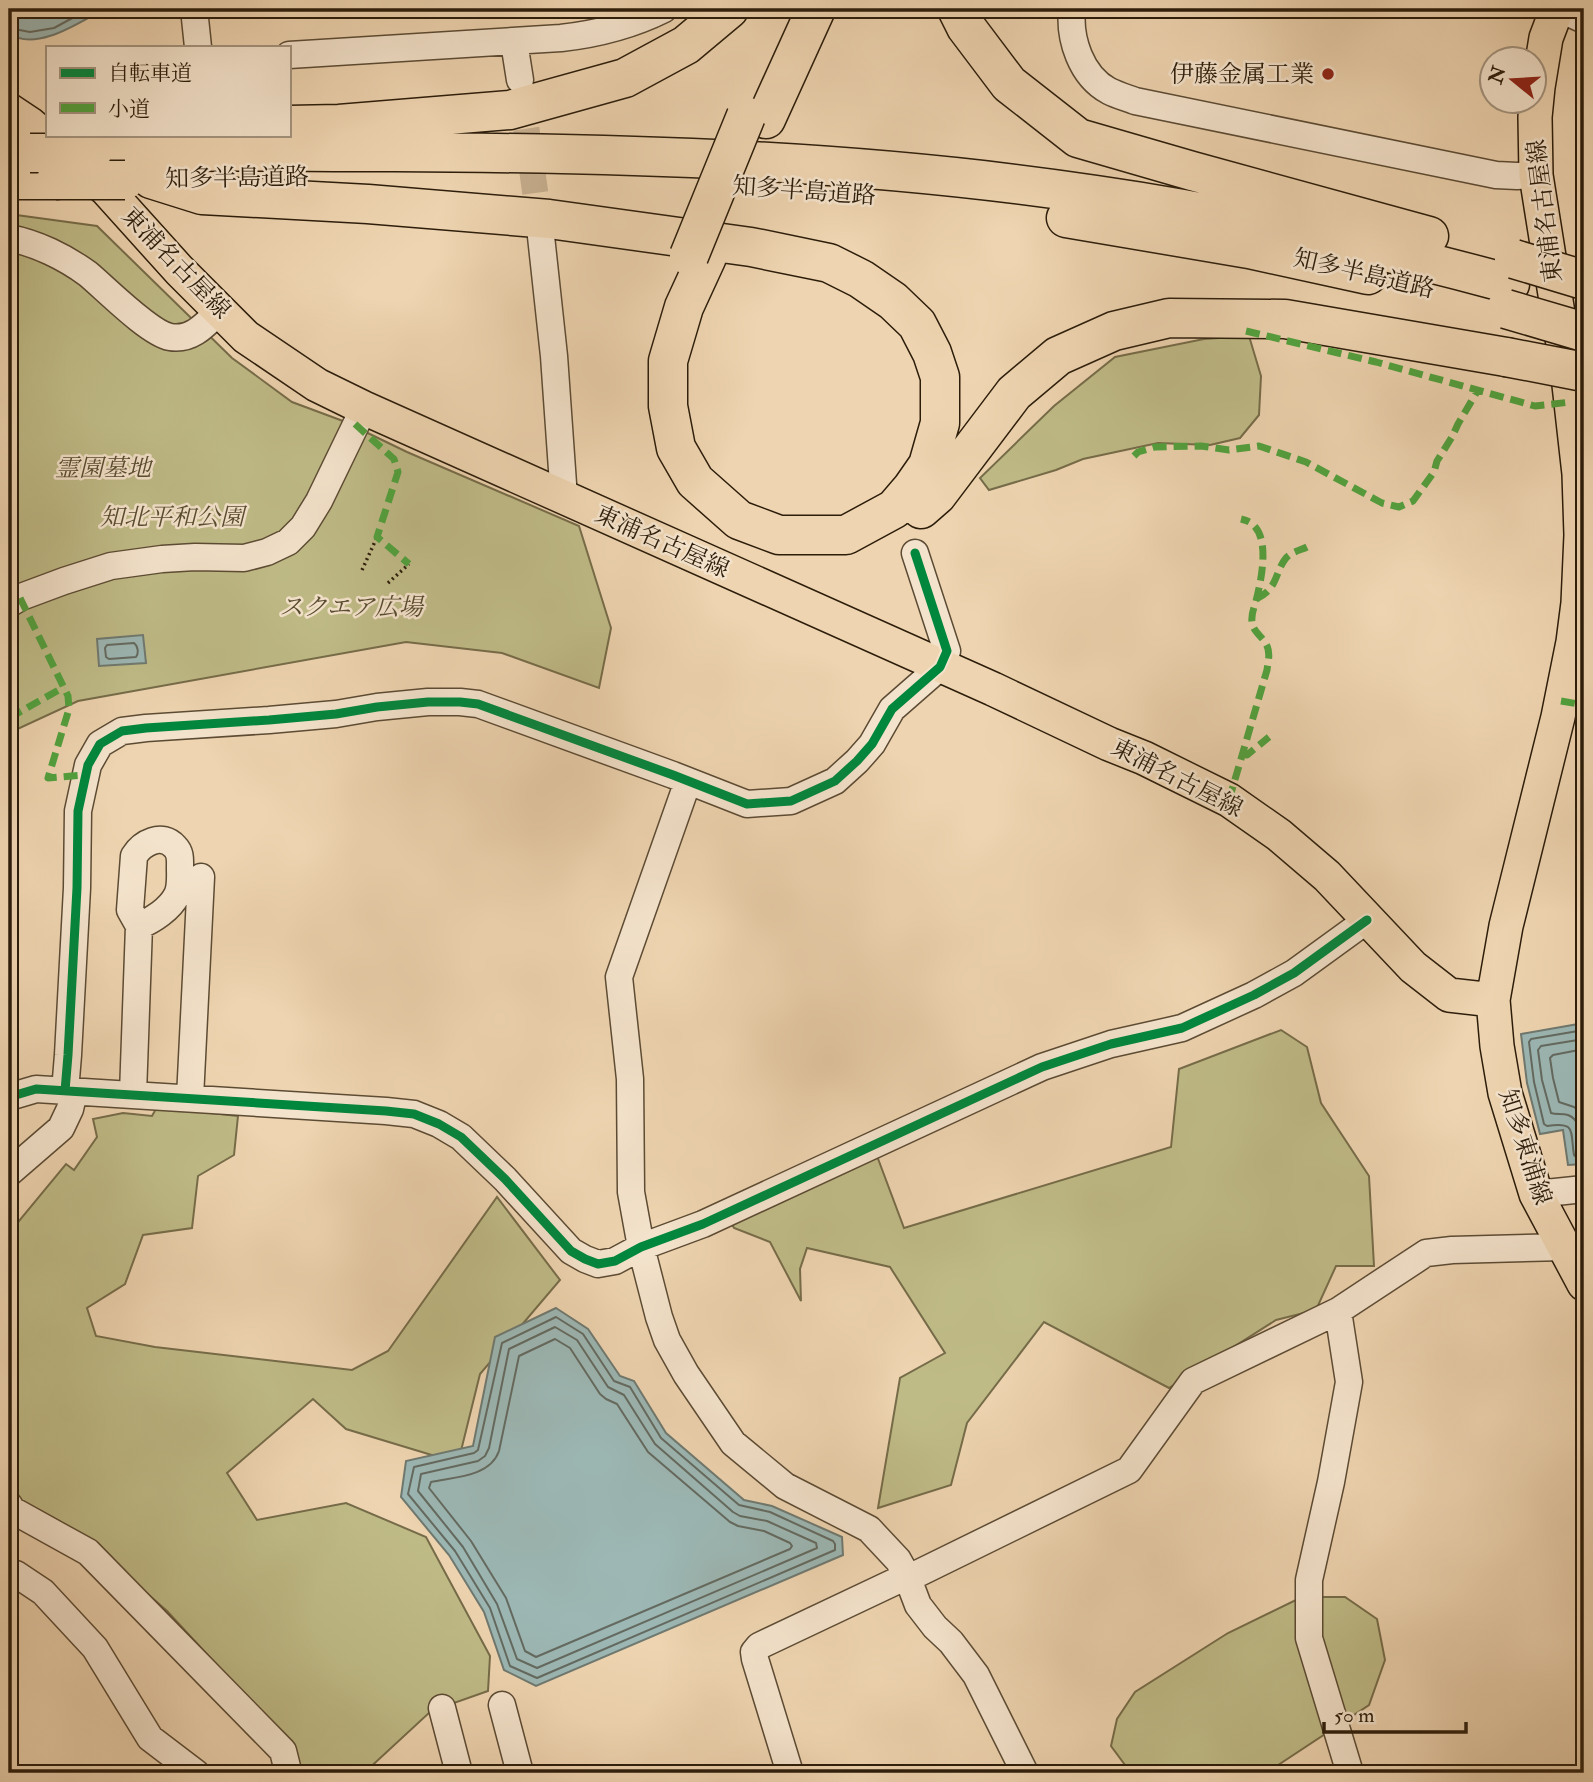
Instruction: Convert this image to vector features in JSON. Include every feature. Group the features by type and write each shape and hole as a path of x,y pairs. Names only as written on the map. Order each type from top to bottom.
{"highway":[{"path":"290,125 339,124 510,110 625,78 686,45 729,9"},
{"path":"793,9 756,117 698,257 662,322 652,382 653,415 659,441 671,472 688,499 714,526 754,550 799,559 830,557 858,551 892,535 937,495 1014,393 1058,356 1114,331 1169,318 1285,319 1584,372"},
{"path":"756,117 816,9"},
{"path":"957,9 966,27 1009,84 1078,138 1232,182 1510,284 1584,280"},
{"name":"知多半島道路","path":"31,140 200,150 691,157 847,167 960,178 1096,195 1256,222 1424,261 1584,305"},
{"name":"知多半島道路","path":"31,140 56,180 355,176 594,180 828,192 953,203 1093,221 1249,249 1436,290 1510,284 1584,332"},
{"path":"138,180 202,195 368,204 549,219 751,247 830,263 861,279 893,301 916,324 932,353 940,377 940,423 928,465 894,509 846,535 779,535 739,520 695,481 676,448 668,406 668,361 698,257"}],"main road":[{"name":"東浦名古屋線","path":"31,140 106,189 179,271 247,337 317,385 363,408 993,689 1229,800 1279,835 1318,868 1413,967 1449,995 1493,1000 1506,926 1558,717 1578,603 1581,535 1579,474 1568,376 1536,175 1535,117 1538,87 1546,37 1558,9"},
{"name":"知多東浦線","path":"1493,1000 1505,1093 1536,1194 1584,1284"}],"street":[{"path":"194,9 198,46"},
{"path":"290,55 513,42 591,34 664,9"},
{"path":"1072,9 1072,34 1077,52 1086,68 1108,90 1135,101 1496,175 1536,175"},
{"path":"1558,9 1584,20"},
{"path":"513,42 520,80"},
{"path":"540,227 555,356 564,498"},
{"path":"9,238 48,251 69,262 154,330 169,337 183,337 198,332 220,310"},
{"path":"9,604 21,597 111,566 173,558 244,558 267,552 288,542 303,527 319,502 363,408"},
{"path":"9,1173 61,1128 71,1110 68,1055 77,887 78,810 88,765 100,744 121,731 146,727 269,720 415,703 460,702 478,704 747,804 792,801 835,781 872,744 892,709 940,667 947,651 915,554"},
{"path":"688,781 619,977 630,1079 631,1192 641,1247 659,1317 667,1340 733,1443 785,1486 869,1529 898,1560 918,1605 976,1675 1025,1773"},
{"path":"190,1098 201,877"},
{"path":"10,1091 36,1089 133,1094 414,1114 461,1137 505,1179 571,1251 598,1264 614,1261 641,1247 703,1224 1042,1067 1111,1044 1182,1028 1254,995 1294,973 1367,920"},
{"path":"133,1094 139,926"},
{"path":"1536,1194 1584,1189"},
{"path":"790,1773 755,1660 754,1652 759,1646 907,1576 919,1573 1129,1470 1193,1381 1338,1311 1426,1253 1566,1247"},
{"path":"1338,1311 1349,1382 1331,1482 1309,1580 1309,1638 1350,1773"},
{"path":"9,1505 12,1510 88,1552 283,1752 287,1773"},
{"path":"9,1573 16,1574 43,1592 95,1648 150,1738 196,1773"},
{"path":"502,1705 520,1773"},
{"path":"442,1708 459,1773"}],"path":[{"path":"362,570 377,537"},
{"path":"388,583 409,565"}],"green space":[{"name":"知北平和公園","path":"9,214 97,226 232,358 292,402 343,421 407,452 579,526 611,628 599,688 502,653 406,642 78,701 9,733"},
{"path":"1249,336 1261,376 1259,415 1240,438 1210,445 1158,443 1083,459 989,490 980,478 1054,406 1115,357 1204,339"},
{"path":"1281,1030 1307,1047 1321,1103 1369,1176 1374,1266 1336,1266 1316,1310 1276,1320 1169,1388 1044,1322 967,1423 951,1485 878,1508 900,1378 945,1353 890,1267 807,1248 800,1269 801,1301 770,1242 734,1228 727,1216 877,1156 904,1228 1171,1147 1179,1069"},
{"path":"157,1107 238,1116 234,1155 198,1176 192,1228 143,1235 125,1284 87,1308 96,1336 155,1347 352,1370 388,1351 497,1197 560,1280 480,1374 458,1463 346,1429 313,1399 227,1473 257,1520 346,1503 426,1537 490,1656 488,1691 431,1711 364,1773 302,1773 289,1743 167,1611 92,1545 14,1496 9,1484 9,1233 66,1164 74,1170 97,1137 93,1119 123,1113 152,1116"},
{"path":"1302,1597 1345,1597 1377,1619 1385,1660 1369,1705 1266,1773 1131,1773 1111,1746 1117,1719 1135,1692 1228,1633"}],"water":[{"path":"9,9 104,9 70,28 31,40 9,33"},
{"path":"143,635 146,663 99,666 97,639"},
{"path":"1584,1023 1584,1164 1568,1165 1563,1130 1540,1134 1527,1083 1521,1034"},
{"path":"556,1308 588,1329 620,1376 634,1381 666,1433 744,1500 772,1506 842,1537 843,1555 536,1686 504,1670 484,1612 449,1555 401,1497 406,1461 473,1446 495,1337"}],"tunnel":[{"path":"521,90 540,227"}],"marked path":[{"path":"1246,331 1376,362 1535,406 1571,402"},
{"path":"1134,456 1138,452 1155,447 1201,446 1229,450 1259,446 1306,462 1382,503 1399,507 1413,501 1434,472 1437,461 1478,390"},
{"path":"355,424 394,459 398,472 377,537 409,564"},
{"path":"1229,800 1269,657 1268,647 1254,629 1252,619 1262,571 1261,538 1251,523 1241,519"},
{"path":"1256,599 1269,590 1286,558 1307,547"},
{"path":"20,598 68,696 69,709 48,778 85,775"},
{"path":"9,718 64,687"},
{"path":"1561,701 1584,705"},
{"path":"1242,754 1247,755 1269,737"}],"cycle path":[{"path":"65,1091 77,888 78,811 88,765 100,744 122,731 146,728 336,714 428,702 460,702 478,704 747,804 791,801 835,781 872,744 892,709 940,667 947,651 915,553"},
{"path":"9,1097 36,1089 414,1114 461,1137 505,1179 571,1251 598,1264 615,1261 641,1247 703,1224 1042,1067 1111,1044 1182,1028 1254,995 1294,973 1367,920"}],"place":[{"name":"伊藤金属工業","path":"1328,74"}],"park label":[{"name":"霊園墓地","path":"103,468"},
{"name":"スクエア広場","path":"351,607"}]}
